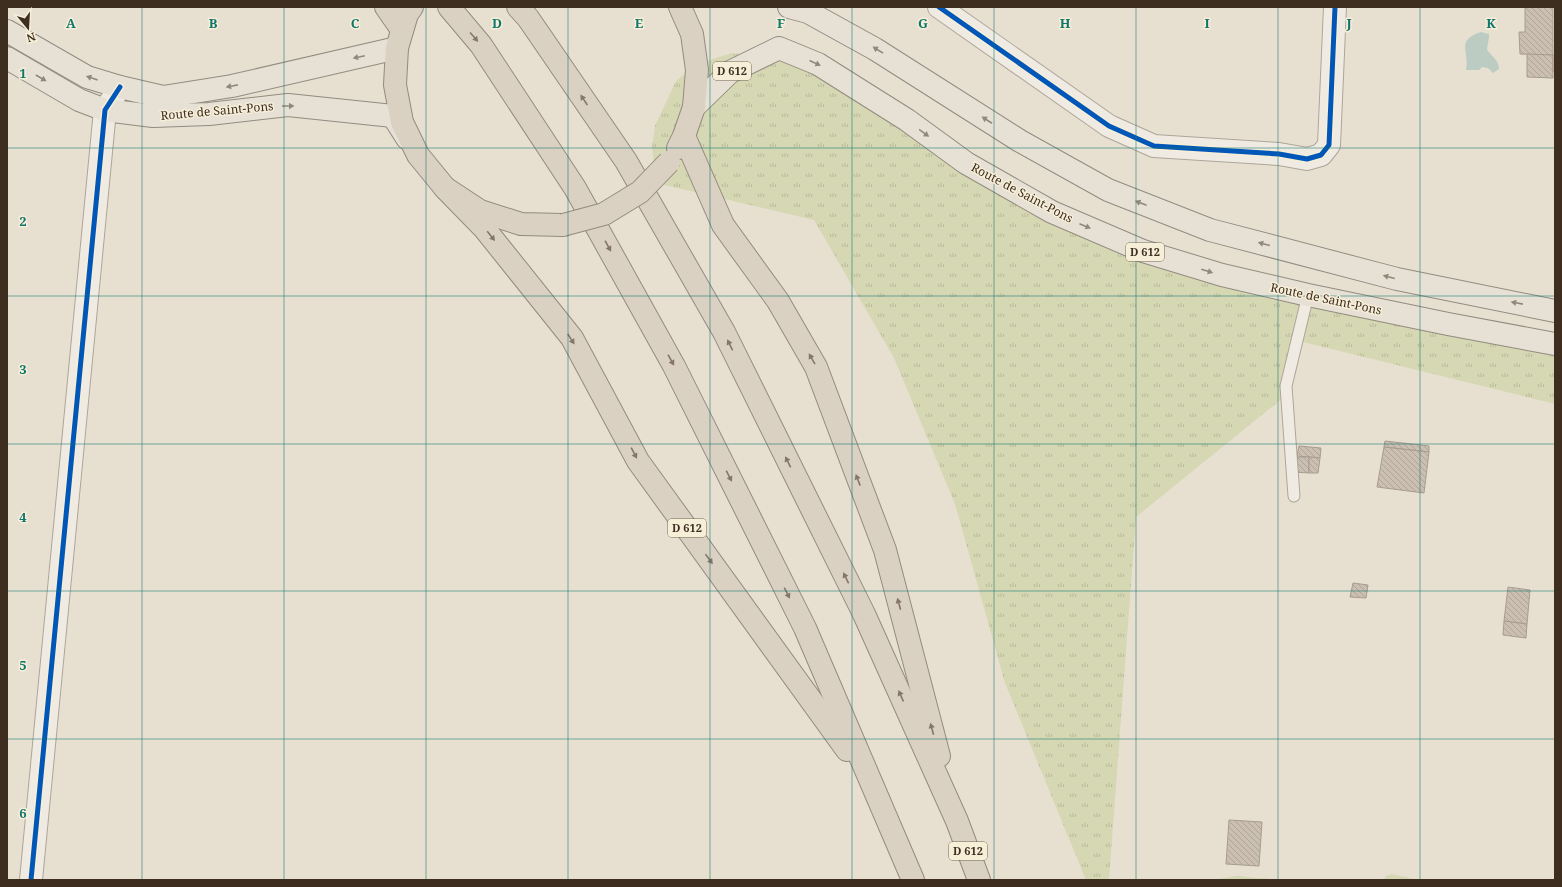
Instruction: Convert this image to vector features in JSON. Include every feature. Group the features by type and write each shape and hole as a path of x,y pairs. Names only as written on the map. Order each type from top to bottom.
{"highway":[{"path":"386,7 405,25 395,86 402,122 418,155 445,188 480,211 521,224 563,225 604,214 640,192 669,162 684,136 694,107 697,70 692,34 680,7"},
{"path":"449,7 481,45 575,188 674,366 805,628 913,880"},
{"path":"518,7 528,18 626,161 724,332 864,614 957,821"},
{"name":"D 612","path":"684,136 723,225 778,300 816,367 885,550 957,821 979,880"},
{"name":"D 612","path":"445,188 484,228 572,338 638,461 845,745 913,880"}],"main road":[{"path":"789,7 808,12 875,48 1020,141 1108,190 1210,230 1397,279 1555,311"},
{"name":"Route de Saint-Pons","path":"7,31 87,77 120,87 163,97 232,86 405,25"},
{"name":"Route de Saint-Pons","path":"694,107 730,72 779,48 818,64 907,120 966,163 1052,212 1143,251 1222,275 1308,295 1448,324 1555,344"},
{"name":"Route de Saint-Pons","path":"7,58 79,100 105,110 152,116 209,114 288,105 393,116 418,155"}],"street":[{"path":"939,7 1109,126 1154,146 1279,154 1307,159 1321,155 1329,145 1335,7"},
{"path":"31,880 105,110 120,87"}],"lane":[{"path":"1294,496 1286,386 1308,295"}],"green space":[{"path":"732,53 781,59 824,77 1136,258 1555,352 1555,404 1295,340 1289,393 1136,517 1109,880 1086,880 1005,683 955,504 894,358 814,220 656,183 652,147 655,126 676,81 697,64"},
{"path":"1391,874 1420,880 1381,880"},
{"path":"1235,876 1283,880 1213,880"}],"shaded area":[{"path":"1481,32 1489,34 1487,49 1499,66 1499,69 1493,73 1488,68 1482,67 1479,70 1466,70 1466,43 1473,35"}],"building":[{"path":"1525,7 1553,7 1553,55 1520,54 1519,32 1525,32"},
{"path":"1527,54 1553,55 1553,78 1527,77"},
{"path":"1553,55 1555,55 1555,71 1553,71"},
{"path":"1385,441 1429,446 1429,452 1384,447"},
{"path":"1299,446 1321,448 1320,458 1297,456"},
{"path":"1384,447 1429,452 1424,493 1377,487"},
{"path":"1294,457 1309,457 1309,473 1293,472"},
{"path":"1309,457 1320,458 1318,473 1309,473"},
{"path":"1353,583 1368,585 1366,598 1350,597"},
{"path":"1508,587 1530,590 1527,624 1504,621"},
{"path":"1504,621 1527,624 1526,638 1503,635"},
{"path":"1229,820 1262,822 1259,866 1226,864"}],"cycle path":[{"path":"939,7 1109,126 1154,146 1279,154 1307,159 1321,155 1329,145 1335,7"},
{"path":"31,880 105,110 120,87"}]}
